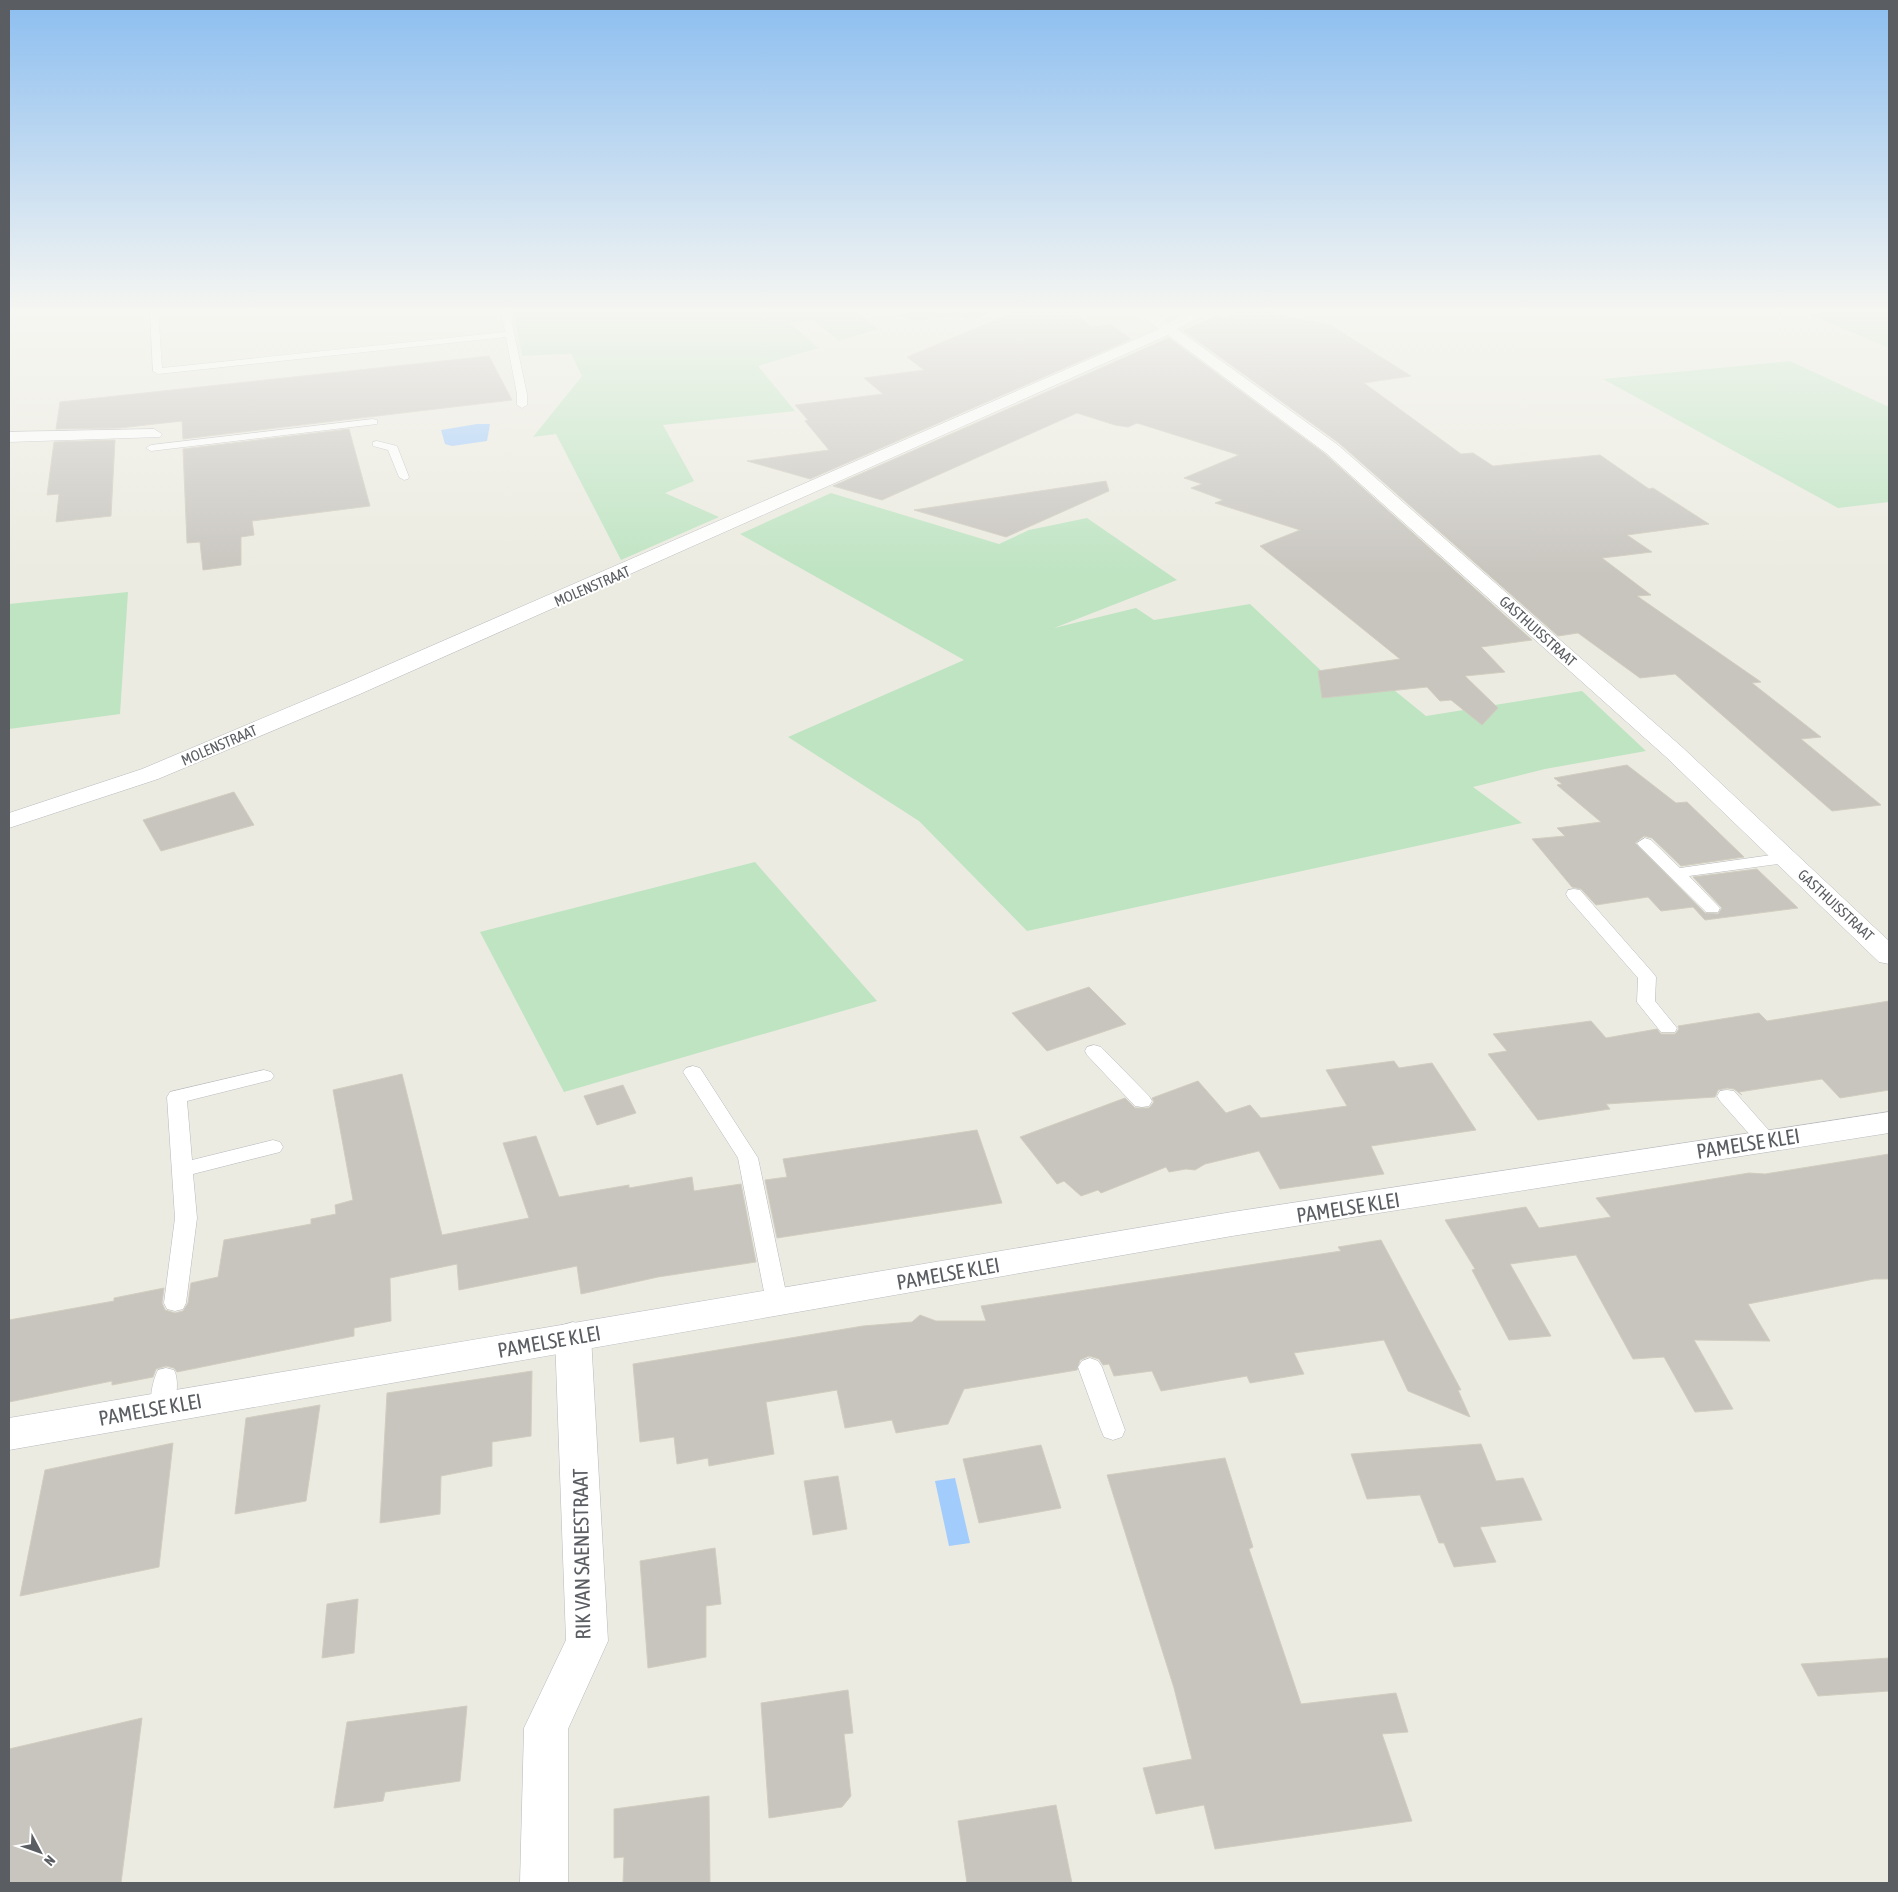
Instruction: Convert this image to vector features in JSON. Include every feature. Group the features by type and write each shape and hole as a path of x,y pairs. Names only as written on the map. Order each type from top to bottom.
{"street":[{"name":"MOLENSTRAAT","path":"9,821 62,805 150,774 613,577 1017,398"},
{"name":"GASTHUISSTRAAT","path":"1262,398 1332,449 1674,752 1889,956"},
{"path":"9,437 153,441"},
{"name":"PAMELSE KLEI","path":"9,1434 164,1392 573,1336 1232,1224 1889,1122"},
{"name":"RIK VAN SAENESTRAAT","path":"544,1883 546,1728 587,1641 573,1336"}],"lane":[{"path":"522,398 522,405"},
{"path":"153,441 373,422"},
{"path":"377,444 393,448 404,477"},
{"path":"1645,843 1712,908"},
{"path":"1676,873 1785,858"},
{"path":"1574,894 1647,977 1646,1002 1668,1028"},
{"path":"1094,1051 1142,1102"},
{"path":"692,1072 748,1158 777,1302"},
{"path":"175,1303 186,1218 177,1097 264,1076"},
{"path":"1727,1096 1766,1140"},
{"path":"182,1170 273,1147"},
{"path":"1090,1368 1113,1430"}],"green space":[{"path":"564,398 785,398 795,411 663,425 694,481 665,493 719,517 621,560 556,434 533,437"},
{"path":"1638,398 1870,398 1889,407 1889,502 1838,508"},
{"path":"831,493 999,544 1029,530 1087,518 1177,580 1054,628 1136,608 1154,620 1250,604 1330,679 1373,673 1426,716 1582,691 1646,751 1545,769 1473,787 1522,823 1027,931 919,821 788,737 964,660 740,534"},
{"path":"128,592 120,714 9,729 9,604"},
{"path":"755,862 877,1001 564,1092 480,932"}],"water":[{"path":"477,424 490,424 487,441 452,446 445,444 441,430"},
{"path":"955,1478 970,1543 949,1546 935,1481"}],"building":[{"path":"95,398 511,398 512,400 183,439 182,421 119,428 56,429 60,402"},
{"path":"849,398 995,398 810,479 747,461 829,450 805,421 808,420 795,405"},
{"path":"1032,398 1250,398 1325,454 1532,640 1481,647 1505,672 1465,676 1498,708 1482,725 1451,700 1440,701 1427,687 1322,698 1318,671 1400,659 1260,546 1300,530 1215,503 1223,500 1191,488 1202,484 1184,478 1239,455 1137,423 1128,427 1115,425 1077,413 882,500 833,486"},
{"path":"1277,398 1385,398 1461,454 1473,453 1493,466 1600,455 1649,489 1653,488 1709,524 1627,535 1652,552 1602,558 1651,595 1637,596 1761,682 1752,683 1821,737 1801,739 1881,805 1832,811 1675,674 1640,678 1578,633 1558,636 1339,443"},
{"path":"349,429 370,506 252,521 254,535 241,537 241,565 203,570 200,542 187,543 183,449"},
{"path":"115,440 111,516 56,522 59,494 47,495 54,442"},
{"path":"1106,481 1109,491 1006,537 914,510"},
{"path":"1627,765 1676,803 1687,802 1744,857 1681,866 1652,838 1644,836 1635,843 1705,913 1718,914 1722,908 1693,877 1757,869 1798,908 1705,920 1693,907 1661,911 1648,897 1596,905 1581,889 1572,887 1532,839 1565,836 1557,828 1601,822 1557,785 1562,784 1554,778"},
{"path":"234,792 254,825 161,851 143,820"},
{"path":"1089,987 1126,1024 1047,1051 1012,1013"},
{"path":"1889,1001 1889,1090 1840,1098 1822,1079 1739,1092 1742,1095 1734,1089 1727,1088 1718,1090 1715,1097 1606,1104 1610,1109 1538,1120 1488,1054 1507,1051 1493,1034 1591,1021 1606,1038 1657,1029 1661,1034 1675,1034 1679,1029 1678,1026 1759,1013 1767,1021"},
{"path":"1394,1061 1399,1068 1432,1063 1476,1130 1371,1146 1384,1174 1280,1189 1259,1151 1205,1164 1195,1170 1186,1169 1169,1172 1166,1167 1101,1193 1098,1190 1081,1196 1064,1181 1057,1184 1020,1137 1125,1098 1135,1108 1149,1108 1154,1102 1152,1098 1198,1081 1226,1113 1250,1105 1261,1118 1347,1106 1326,1070"},
{"path":"402,1074 442,1235 529,1218 503,1143 536,1136 559,1197 629,1185 629,1188 692,1177 694,1191 741,1184 756,1262 658,1277 581,1294 577,1266 459,1290 457,1264 390,1278 391,1321 354,1328 354,1336 177,1372 174,1368 166,1366 156,1369 153,1377 112,1385 112,1381 9,1402 9,1320 114,1301 114,1298 164,1288 162,1303 165,1310 175,1313 183,1311 188,1303 191,1283 218,1277 224,1240 311,1224 311,1219 336,1214 335,1205 353,1200 333,1090"},
{"path":"623,1085 636,1113 597,1125 584,1096"},
{"path":"977,1130 1002,1203 777,1238 765,1180 787,1177 783,1159"},
{"path":"1889,1154 1889,1279 1874,1279 1748,1304 1770,1341 1694,1340 1733,1409 1695,1412 1664,1357 1633,1359 1576,1255 1510,1264 1551,1336 1509,1340 1472,1270 1475,1269 1445,1220 1526,1207 1539,1228 1611,1217 1596,1198 1749,1173 1765,1174"},
{"path":"1381,1240 1461,1390 1458,1390 1470,1417 1408,1391 1384,1340 1294,1353 1304,1374 1250,1383 1247,1376 1161,1391 1152,1371 1114,1376 1109,1364 1103,1365 1099,1359 1089,1356 1080,1360 1077,1370 964,1389 948,1424 896,1433 892,1420 845,1428 837,1390 766,1402 774,1454 709,1466 708,1458 677,1464 674,1437 640,1442 633,1364 863,1326 912,1322 920,1315 936,1321 986,1321 981,1306 1341,1251 1338,1247"},
{"path":"532,1371 531,1436 492,1442 492,1466 441,1476 440,1514 380,1523 387,1393"},
{"path":"320,1405 306,1501 235,1514 246,1418"},
{"path":"173,1443 159,1567 20,1596 45,1470"},
{"path":"1481,1444 1496,1481 1523,1478 1542,1520 1480,1527 1496,1562 1454,1567 1444,1543 1439,1543 1420,1495 1367,1499 1351,1454"},
{"path":"1041,1445 1061,1508 979,1523 963,1459"},
{"path":"1225,1458 1253,1547 1249,1549 1301,1704 1396,1693 1408,1732 1382,1734 1412,1821 1215,1849 1204,1805 1156,1814 1143,1768 1192,1759 1174,1688 1107,1475"},
{"path":"838,1476 847,1529 813,1535 804,1481"},
{"path":"715,1548 721,1604 706,1606 706,1657 648,1668 640,1561"},
{"path":"358,1599 354,1653 322,1658 327,1604"},
{"path":"1889,1658 1889,1691 1818,1696 1801,1664"},
{"path":"848,1690 853,1733 844,1734 851,1796 842,1807 769,1818 761,1703"},
{"path":"467,1706 460,1781 385,1792 383,1801 334,1808 347,1722"},
{"path":"142,1718 121,1883 9,1883 9,1749"},
{"path":"709,1796 710,1883 623,1883 624,1857 614,1858 614,1809"},
{"path":"1056,1805 1072,1883 967,1883 958,1821"}]}
